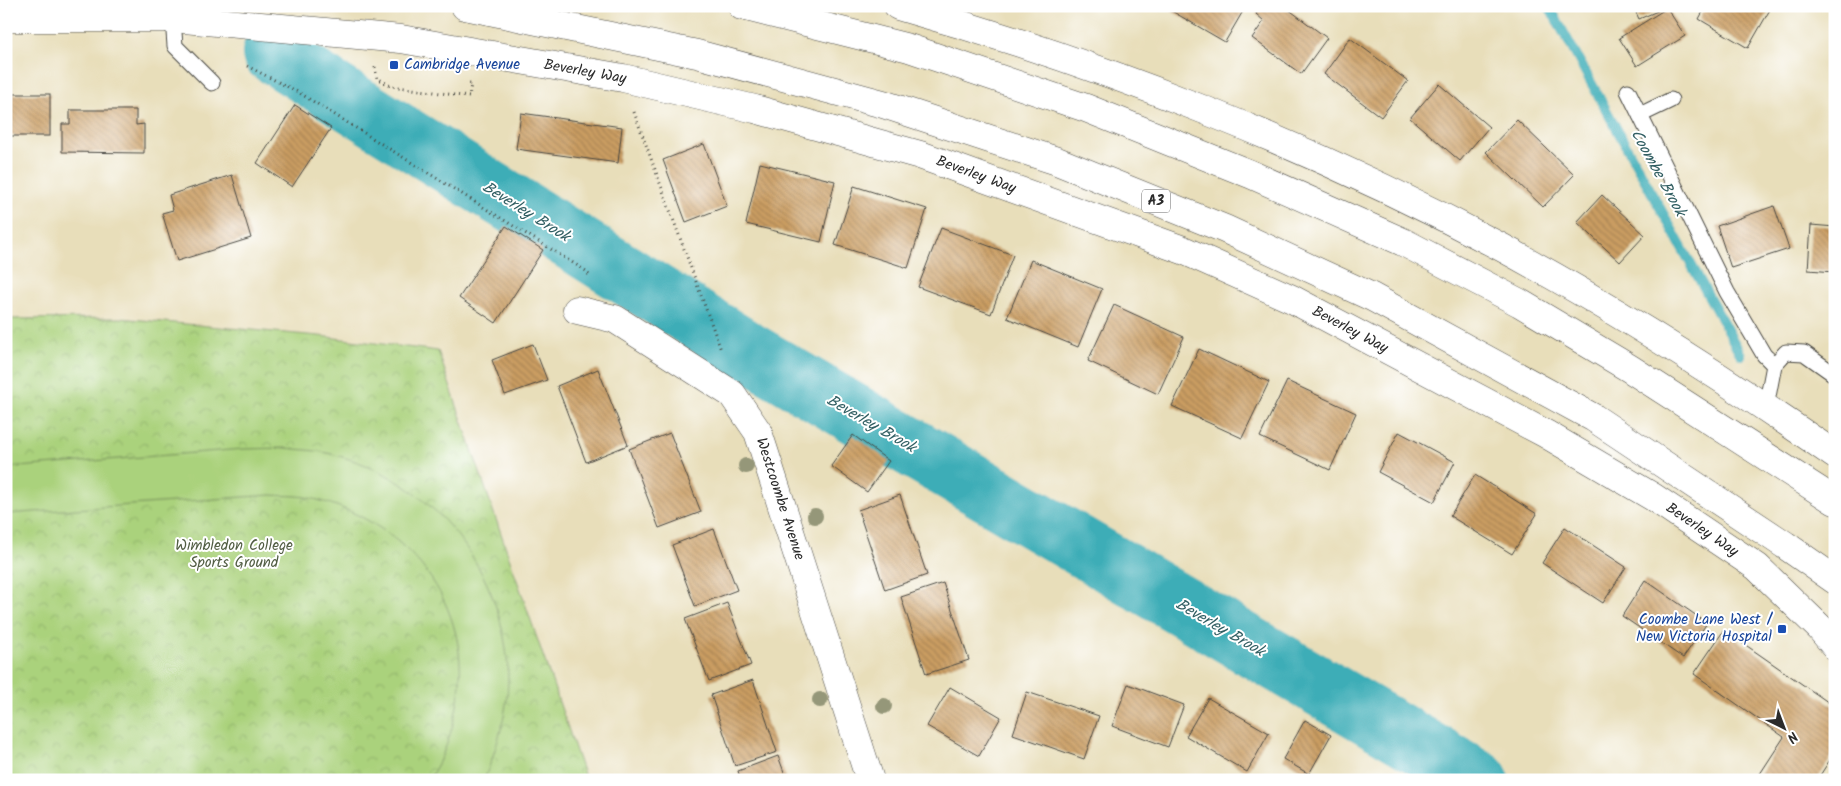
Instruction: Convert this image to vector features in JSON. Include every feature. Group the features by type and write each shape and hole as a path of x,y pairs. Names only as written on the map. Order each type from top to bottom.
{"main road":[{"name":"A3","path":"465,6 697,54 883,104 1057,161 1225,229 1372,298 1594,418 1786,544 1835,580"},
{"path":"742,6 909,48 1086,108 1250,174 1403,242 1520,304 1630,368 1835,501"},
{"path":"898,6 988,31 1182,102 1322,159 1508,251 1614,310 1766,407 1835,455"},
{"name":"Beverley Way","path":"6,18 172,18 377,35 623,78 756,109 920,155 1183,250 1292,299 1546,434 1653,497 1758,567 1820,628 1835,646"},
{"name":"Westcoombe Avenue","path":"577,310 615,319 732,394 758,432 870,780"},
{"path":"1786,544 1835,591"}],"lane":[{"path":"172,18 175,46 212,83"},
{"path":"1628,90 1727,292 1764,355 1774,365"},
{"path":"1640,115 1671,100"},
{"path":"1766,407 1774,365 1786,352 1804,353 1835,375"}],"path":[{"path":"247,66 298,92 586,271 590,278"},
{"path":"376,78 391,86 470,96 471,84 461,83"},
{"path":"623,78 702,303 722,354"}],"green space":[{"name":"Wimbledon College Sports Ground","path":"119,318 319,336 438,351 586,780 6,780 6,319"},
{"path":"286,448 331,454 368,466 402,484 432,508 457,536 478,567 494,602 504,639 508,677 508,690 501,730 484,780 428,780 439,763 447,744 457,706 460,669 456,633 444,600 426,571 402,545 373,524 341,508 305,497 271,495 6,514 6,468 243,449"}],"building":[{"path":"1163,6 1246,6 1225,42"},
{"path":"1261,6 1284,6 1327,38 1301,74 1252,38 1264,21 1256,14"},
{"path":"1633,6 1669,6 1639,19"},
{"path":"1706,6 1772,6 1748,48 1699,19"},
{"path":"1667,8 1685,36 1637,66 1619,38"},
{"path":"1350,38 1408,81 1381,117 1324,74"},
{"path":"1439,84 1489,127 1460,161 1410,118"},
{"path":"6,94 50,94 50,136 6,136"},
{"path":"295,105 331,128 292,187 257,163"},
{"path":"70,110 136,110 136,125 144,124 144,153 62,152 62,124 70,124"},
{"path":"521,113 622,127 618,163 516,149"},
{"path":"1517,120 1574,175 1543,207 1486,152"},
{"path":"704,144 727,206 686,222 663,160"},
{"path":"760,163 835,181 821,242 746,224"},
{"path":"232,175 251,238 177,261 162,213 173,210 169,195"},
{"path":"854,186 927,209 908,268 835,245"},
{"path":"1602,195 1645,235 1620,262 1577,222"},
{"path":"1774,206 1789,249 1731,268 1717,226"},
{"path":"1811,225 1835,227 1835,272 1808,270"},
{"path":"506,226 543,250 496,323 459,298"},
{"path":"941,228 1013,255 991,314 918,287"},
{"path":"1031,260 1102,289 1078,347 1007,318"},
{"path":"1114,305 1184,337 1158,394 1088,361"},
{"path":"533,344 547,380 505,395 492,360"},
{"path":"1199,349 1269,382 1242,438 1172,406"},
{"path":"598,369 628,445 586,462 557,386"},
{"path":"1287,381 1356,413 1330,470 1260,437"},
{"path":"1399,432 1455,462 1434,502 1378,472"},
{"path":"670,433 701,512 659,528 629,449"},
{"path":"853,435 889,461 867,492 831,466"},
{"path":"1475,475 1537,514 1512,554 1450,516"},
{"path":"900,495 927,575 885,590 858,510"},
{"path":"1565,527 1626,567 1603,603 1542,563"},
{"path":"714,529 737,590 695,606 672,545"},
{"path":"1645,580 1707,623 1683,658 1622,616"},
{"path":"943,583 969,660 926,674 901,597"},
{"path":"727,603 751,665 709,681 685,619"},
{"path":"1724,630 1835,707 1835,752 1817,780 1756,780 1784,737 1694,674"},
{"path":"753,680 777,752 735,766 711,695"},
{"path":"1128,684 1184,705 1168,747 1112,726"},
{"path":"950,687 1001,717 979,756 927,726"},
{"path":"1027,692 1099,716 1084,759 1013,734"},
{"path":"1208,698 1269,733 1247,772 1186,736"},
{"path":"1305,720 1331,735 1309,774 1283,759"},
{"path":"778,756 787,780 741,780 738,771"},
{"path":"1330,776 1351,779 1351,780 1330,780"}],"waterway":[{"name":"Coombe Brook","path":"1549,6 1741,355"},
{"name":"Beverley Brook","path":"272,53 747,351 1479,780"}],"place":[{"name":"Cambridge Avenue","path":"394,65"},
{"name":"Coombe Lane West / New Victoria Hospital","path":"1782,629"}]}
